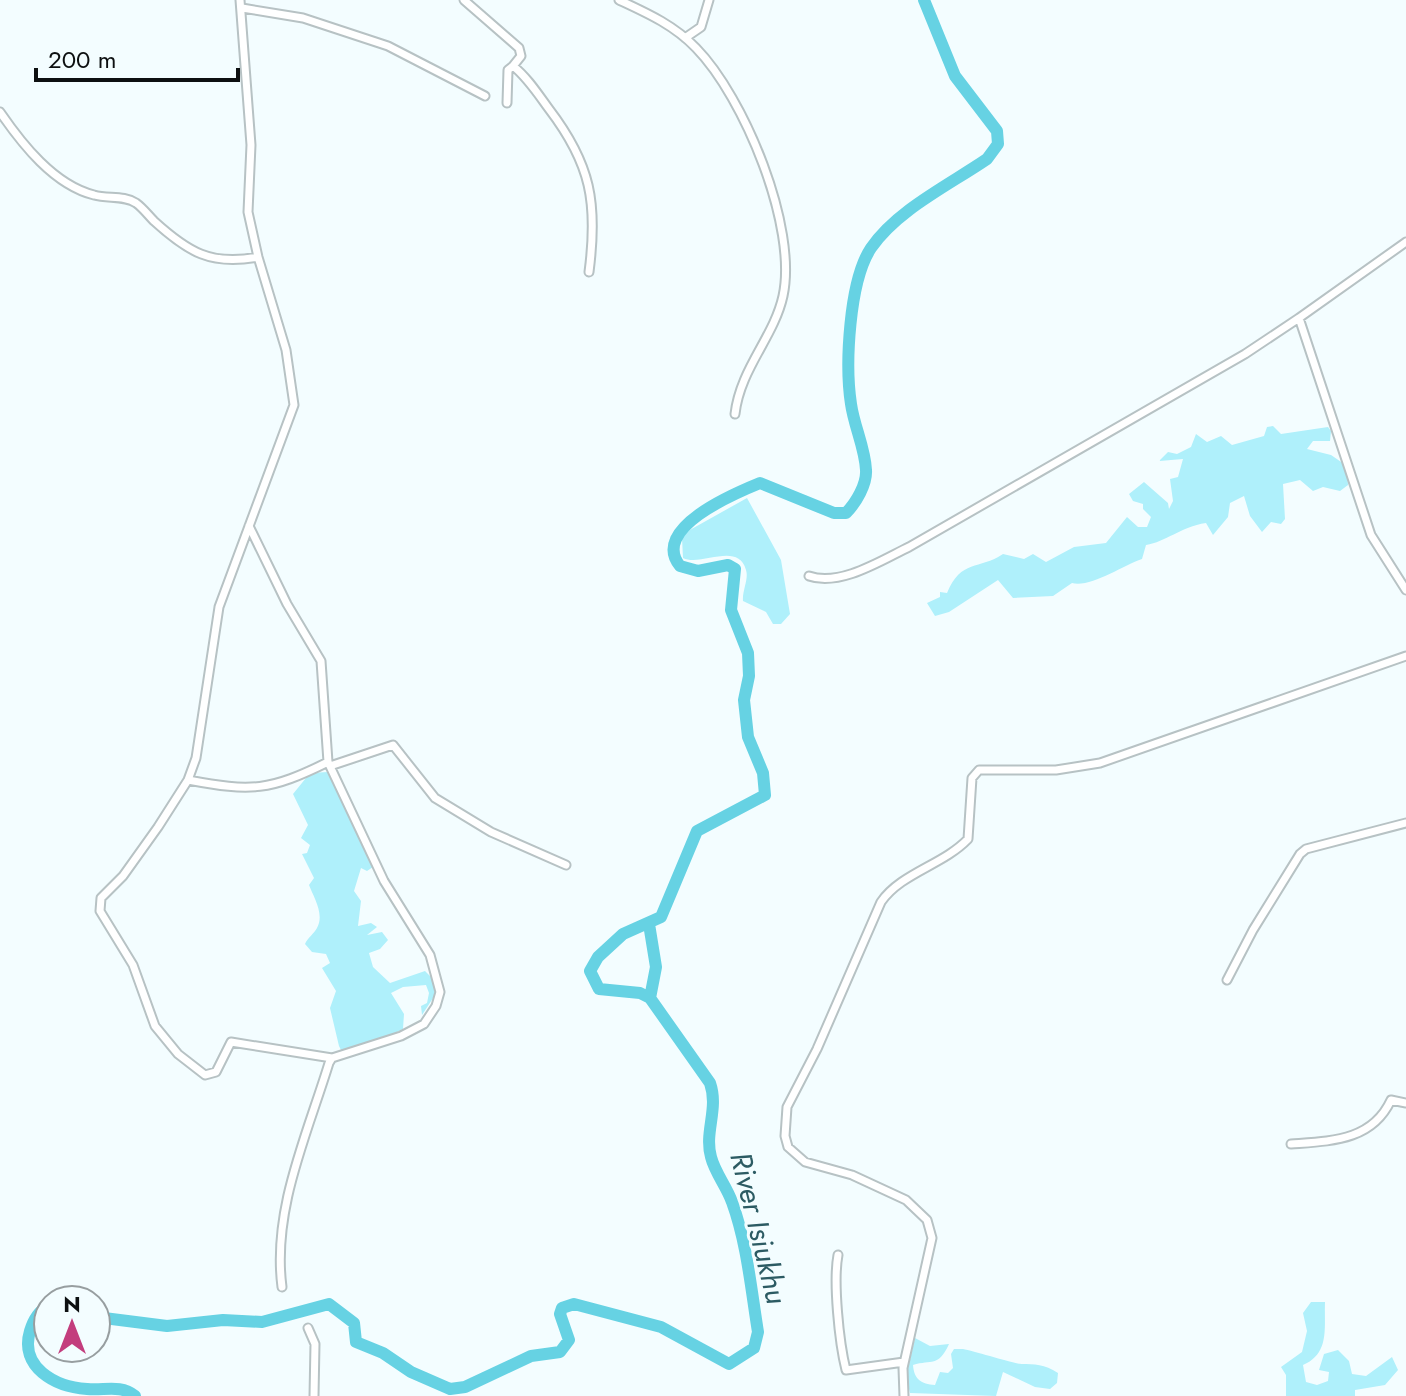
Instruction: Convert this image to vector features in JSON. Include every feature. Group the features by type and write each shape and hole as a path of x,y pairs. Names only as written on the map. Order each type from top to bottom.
{"street":[{"path":"464,0 519,48 521,56 508,70 507,103"},
{"path":"619,0 671,26 708,62 755,143 769,183 781,236 783,297 744,378 735,414"},
{"path":"685,38 701,27 709,0"},
{"path":"249,526 287,604 321,661 329,764 384,881 430,955 440,992 436,1006 424,1024 401,1036 332,1058 231,1042 216,1072 205,1075 178,1054 155,1026 133,965 100,911 101,898 123,876 188,780 198,745 219,607 249,526 294,405 286,350 248,212 251,145 241,4 303,18 388,46 485,96"},
{"path":"513,66 563,128 588,174 594,215 589,272"},
{"path":"0,112 24,148 70,184 93,195 136,203 155,223 209,258 227,262 258,257"},
{"path":"809,576 828,578 852,572 909,547 1245,354 1406,242"},
{"path":"1299,318 1371,535 1406,590"},
{"path":"904,1396 904,1362 932,1238 927,1220 906,1200 869,1182 805,1162 788,1147 785,1136 787,1107 817,1049 873,917 887,893 958,850 968,839 971,831 972,778 979,770 1092,765 1406,656"},
{"path":"188,780 246,789 266,788 286,783 329,764 393,745 435,798 491,832 566,865"},
{"path":"1227,980 1253,930 1300,854 1306,849 1406,823"},
{"path":"282,1287 280,1240 287,1202 332,1058"},
{"path":"1291,1144 1360,1134 1379,1122 1391,1100 1406,1103"},
{"path":"838,1255 833,1278 839,1292 840,1347 846,1370 904,1362"},
{"path":"308,1328 315,1344 314,1396"}],"shaded area":[{"path":"1273,426 1281,434 1328,427 1331,431 1330,441 1313,441 1307,449 1331,455 1347,466 1348,485 1340,491 1323,487 1313,491 1300,480 1283,484 1285,519 1281,524 1271,522 1262,532 1250,516 1244,496 1230,503 1228,517 1213,535 1206,523 1188,528 1146,545 1142,559 1097,579 1072,583 1053,596 1013,598 998,580 949,612 935,616 927,603 940,597 940,592 947,593 952,582 965,570 1003,554 1024,559 1033,554 1046,562 1074,547 1106,543 1127,517 1138,527 1147,527 1151,517 1143,509 1143,504 1133,501 1129,494 1144,482 1168,503 1169,509 1173,501 1170,479 1178,477 1183,459 1159,461 1168,452 1177,454 1191,447 1196,434 1207,442 1221,436 1232,445 1264,436 1267,427"},
{"path":"747,498 781,560 790,614 781,624 773,624 766,612 743,601 747,574 742,562 735,557 683,558 682,538 688,531"},
{"path":"328,772 373,867 367,871 361,868 354,891 361,901 358,926 371,923 377,927 367,935 382,932 388,940 380,949 369,953 373,967 390,983 425,971 434,980 435,995 422,1015 421,1006 427,1003 429,993 426,985 403,987 391,993 404,1014 403,1029 364,1048 341,1050 330,1008 336,991 322,968 330,963 326,954 312,952 305,944 317,928 320,917 309,885 314,878 302,854 307,853 310,845 301,838 308,825 293,794 310,773"},
{"path":"1311,1302 1325,1302 1325,1330 1318,1354 1303,1365 1306,1382 1317,1385 1328,1381 1329,1372 1319,1370 1324,1354 1338,1350 1349,1361 1352,1374 1366,1376 1392,1357 1398,1370 1385,1385 1355,1390 1355,1396 1286,1396 1286,1375 1281,1367 1302,1352 1307,1331 1303,1313"},
{"path":"915,1338 930,1346 949,1344 938,1360 913,1365 919,1380 926,1383 935,1385 940,1372 948,1373 953,1368 951,1354 954,1349 963,1349 1018,1363 1044,1366 1058,1373 1057,1383 1050,1389 1035,1387 1003,1372 996,1396 910,1393 906,1377"}],"waterway":[{"name":"River Isiukhu","path":"112,1319 167,1326 223,1320 262,1322 329,1304 354,1323 356,1342 450,1389 465,1387 531,1356 560,1352 569,1340 560,1314 562,1308 574,1304 661,1327 729,1364 754,1348 758,1332 741,1234 732,1202 709,1148 713,1102 710,1083 650,998 640,993 599,989 590,971 598,957 623,934 661,917 697,831 765,795 763,773 748,737 744,700 749,676 748,653 731,610 735,569 728,565 698,571 680,566 674,552 676,539 685,526 715,504 760,483 834,513 846,513 850,509 866,475 851,404 848,368 853,302 864,263 871,248 895,222 924,199 987,159 998,144 997,131 955,76 924,0"},
{"name":"River Isiukhu","path":"649,924 656,967 650,998"},
{"name":"River Isiukhu","path":"32,1327 28,1344 32,1359"},
{"name":"River Isiukhu","path":"34,1364 42,1373 63,1384 118,1389 135,1396"}]}
